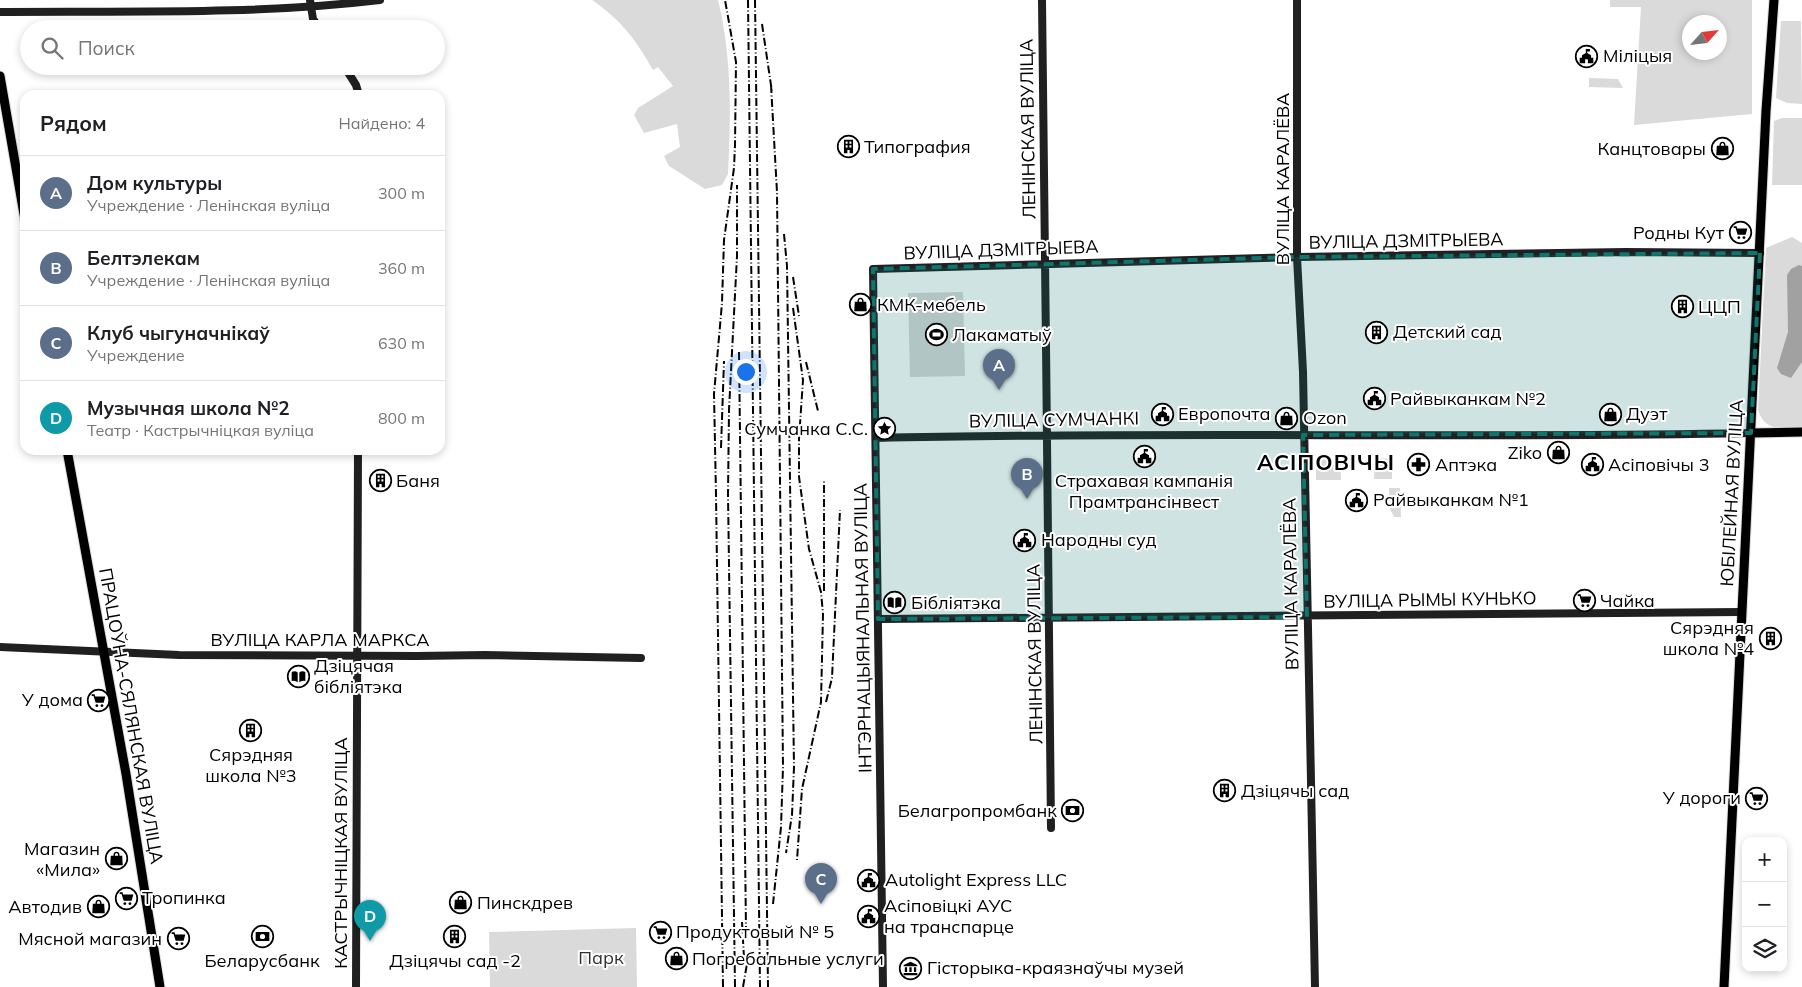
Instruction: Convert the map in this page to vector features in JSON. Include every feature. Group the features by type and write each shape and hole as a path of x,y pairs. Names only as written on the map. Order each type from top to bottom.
{"main road":[{"name":"ЮБІЛЕЙНАЯ ВУЛІЦА","path":"1724,987 1766,111 1774,0"},
{"path":"0,76 20,191"},
{"name":"ВУЛІЦА СУМЧАНКІ","path":"1751,433 1802,432"},
{"name":"ПРАЦОЎНА-СЯЛЯНСКАЯ ВУЛІЦА","path":"69,455 160,987"}],"street":[{"path":"0,12 226,11 380,0"},
{"name":"ЛЕНІНСКАЯ ВУЛІЦА","path":"1042,0 1051,828"},
{"name":"ВУЛІЦА КАРАЛЁВА","path":"1297,0 1298,257 1315,987"},
{"path":"311,4 314,20"},
{"path":"350,75 358,90"},
{"name":"ВУЛІЦА ДЗМІТРЫЕВА","path":"873,269 1298,257 1626,252 1760,253"},
{"name":"ІНТЭРНАЦЫЯНАЛЬНАЯ ВУЛІЦА","path":"873,269 883,987"},
{"name":"ВУЛІЦА СУМЧАНКІ","path":"876,438 1303,435 1570,436 1751,433"},
{"name":"КАСТРЫЧНІЦКАЯ ВУЛІЦА","path":"356,987 358,455"},
{"name":"ВУЛІЦА РЫМЫ КУНЬКО","path":"878,619 1742,612"},
{"name":"ВУЛІЦА КАРЛА МАРКСА","path":"0,647 104,653 641,658"}],"highlighted area":[{"path":"1760,253 1751,433 1303,435 1307,617 878,619 873,269 1297,257"}],"green space":[{"path":"592,0 718,0 726,43 730,130 728,174 722,185 705,189 669,166 664,156 680,147 677,124 644,133 634,115 638,108 673,86 658,67 653,70 634,40 619,23"},
{"path":"1610,0 1752,0 1752,114 1634,125 1641,7 1610,7"},
{"path":"1781,21 1801,21 1802,104 1787,103 1776,98"},
{"path":"1589,78 1618,79 1623,88 1589,87"},
{"path":"1782,118 1802,118 1802,185 1772,185 1774,121"},
{"path":"1792,237 1802,243 1802,427 1781,428 1765,422 1758,410 1766,248"},
{"name":"Лакаматыў","path":"963,292 965,376 910,377 908,293"},
{"path":"1375,458 1392,459 1392,479 1374,479"},
{"path":"1340,459 1341,480 1316,480 1316,460"},
{"path":"1389,488 1400,488 1401,517 1394,517 1390,509"},
{"name":"Парк","path":"636,928 637,987 490,987 489,932"}],"shaded area":[{"path":"1799,265 1802,266 1802,362 1791,378 1781,374 1777,368 1788,332 1787,275 1791,269"}],"railway":[{"path":"723,987 714,394 722,303 724,240 734,168 736,62 725,0"},
{"path":"748,0 760,987"},
{"path":"755,0 768,987"},
{"path":"762,24 772,92"},
{"path":"771,85 777,192 783,767 781,827 773,904"},
{"path":"735,987 728,494 729,410 737,256 737,185"},
{"path":"784,234 787,266 794,767 792,815 786,853"},
{"path":"793,277 799,316"},
{"path":"793,308 803,380 799,439 799,477 809,549 821,592 823,614 821,702 802,789 797,860"},
{"path":"739,352 746,930"},
{"path":"721,448 724,361"},
{"path":"806,362 818,411"},
{"path":"824,479 824,591"},
{"path":"826,702 832,678 840,510"},
{"path":"742,922 744,958"},
{"path":"743,987 749,952"}],"place":[{"name":"Міліцыя","path":"1587,56"},
{"name":"Типография","path":"848,147"},
{"name":"Канцтовары","path":"1722,149"},
{"name":"Родны Кут","path":"1740,233"},
{"name":"КМК-мебель","path":"861,305"},
{"name":"ЦЦП","path":"1682,307"},
{"name":"Детский сад","path":"1377,332"},
{"name":"Лакаматыў","path":"936,335"},
{"name":"Дом культуры","path":"999,390"},
{"name":"Райвыканкам №2","path":"1374,399"},
{"name":"Европочта","path":"1162,414"},
{"name":"Дуэт","path":"1610,414"},
{"name":"Ozon","path":"1287,418"},
{"name":"Сумчанка С.С.","path":"884,429"},
{"name":"Ziko","path":"1558,453"},
{"name":"Страхавая кампанія Прамтрансінвест","path":"1144,456"},
{"name":"Аптэка","path":"1419,465"},
{"name":"Асіповічы 3","path":"1592,465"},
{"name":"Баня","path":"380,481"},
{"name":"Белтэлекам","path":"1027,499"},
{"name":"Райвыканкам №1","path":"1357,500"},
{"name":"Народны суд","path":"1025,540"},
{"name":"Чайка","path":"1584,601"},
{"name":"Бібліятэка","path":"895,603"},
{"name":"Сярэдняя школа №4","path":"1770,638"},
{"name":"Дзіцячая бібліятэка","path":"298,676"},
{"name":"У дома","path":"99,700"},
{"name":"Сярэдняя школа №3","path":"251,730"},
{"name":"Дзіцячы сад","path":"1225,791"},
{"name":"У дороги","path":"1757,798"},
{"name":"Белагропромбанк","path":"1073,811"},
{"name":"Магазин «Мила»","path":"116,859"},
{"name":"Autolight Express LLC","path":"869,880"},
{"name":"Тропинка","path":"126,898"},
{"name":"Пинскдрев","path":"461,903"},
{"name":"Клуб чыгуначнікаў","path":"821,904"},
{"name":"Автодив","path":"98,907"},
{"name":"Асіповіцкі АУС на транспарце","path":"868,916"},
{"name":"Продуктовый № 5","path":"660,932"},
{"name":"Беларусбанк","path":"262,936"},
{"name":"Дзіцячы сад -2","path":"455,936"},
{"name":"Мясной магазин","path":"178,939"},
{"name":"Музычная школа №2","path":"370,941"},
{"name":"Погребальные услуги","path":"676,959"},
{"name":"Гісторыка-краязнаўчы музей","path":"911,968"}],"district":[{"name":"АСІПОВІЧЫ","path":"1326,462"}]}
